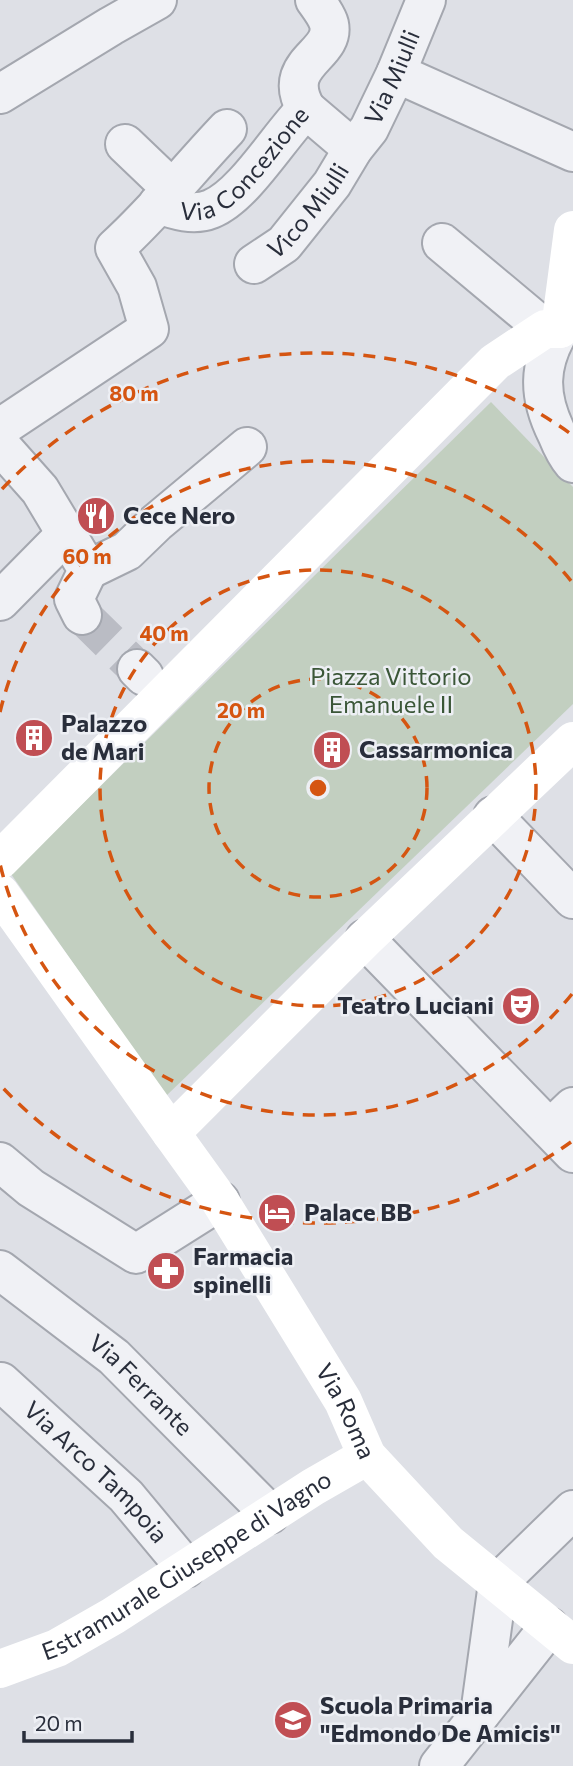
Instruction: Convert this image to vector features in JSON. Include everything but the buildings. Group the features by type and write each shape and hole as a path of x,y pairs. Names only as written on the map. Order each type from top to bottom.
{"street":[{"path":"0,94 157,0"},
{"path":"306,109 297,89 300,74 324,43 330,30 329,22 315,0"},
{"name":"Via Miulli","path":"353,149 369,129 426,0"},
{"path":"396,72 573,152"},
{"name":"Via Concezione","path":"0,428 149,329 137,287 115,248 142,223 165,196 176,211 209,210 223,203 237,191 306,109 353,149"},
{"path":"125,144 165,196 227,129"},
{"name":"Vico Miulli","path":"254,264 284,244 332,184 353,149"},
{"path":"573,230 560,335 548,349 542,393 547,415 573,463"},
{"path":"442,243 560,335"},
{"path":"0,860 495,362 560,335"},
{"path":"0,445 40,490 88,570"},
{"path":"82,615 74,599 88,570 127,551 156,523 247,447"},
{"path":"0,601 66,534"},
{"path":"171,1133 365,939 573,741"},
{"path":"494,816 573,899"},
{"name":"Via Roma","path":"0,893 220,1201 343,1401 368,1455 448,1543 561,1636"},
{"path":"365,939 565,1130"},
{"path":"0,1162 31,1188 136,1254 220,1201"},
{"name":"Via Ferrante","path":"0,1270 114,1357 270,1514"},
{"name":"Via Arco Tampoia","path":"1,1382 126,1496 186,1568"},
{"name":"Estramurale Giuseppe di Vagno","path":"0,1669 57,1648 113,1616 270,1514 368,1455"},
{"path":"480,1714 498,1583 573,1510"},
{"path":"439,1766 480,1714 561,1636"}],"green space":[{"name":"Piazza Vittorio Emanuele II","path":"491,402 573,487 573,704 166,1096 11,874"}],"tunnel":[{"path":"82,615 137,669"}],"place":[{"name":"Cece Nero","path":"96,516"},
{"name":"Palazzo de Mari","path":"34,738"},
{"name":"Cassarmonica","path":"332,750"},
{"name":"Teatro Luciani","path":"521,1006"},
{"name":"Palace BB","path":"277,1213"},
{"name":"Farmacia spinelli","path":"166,1271"},
{"name":"Scuola Primaria \"Edmondo De Amicis\"","path":"293,1720"}]}
